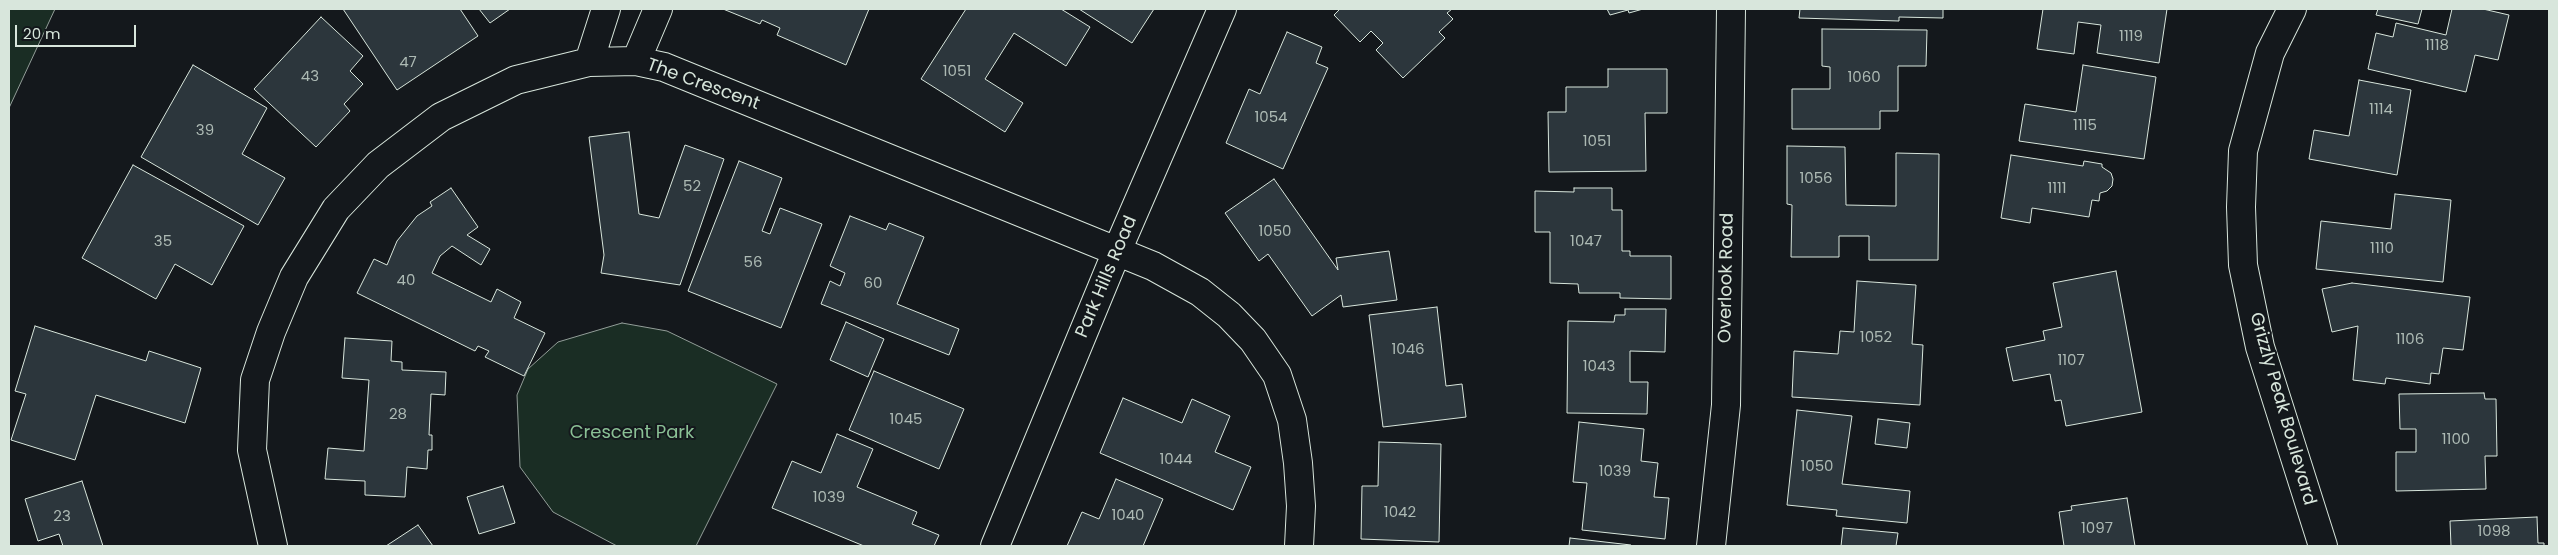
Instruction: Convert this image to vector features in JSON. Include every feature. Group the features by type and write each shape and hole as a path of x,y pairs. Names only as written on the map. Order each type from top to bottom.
{"street":[{"path":"589,62 606,9"},
{"path":"636,60 658,9"},
{"name":"Park Hills Road","path":"995,546 1117,251 1222,9"},
{"name":"Overlook Road","path":"1711,546 1726,405 1731,9"},
{"name":"Grizzly Peak Boulevard","path":"2292,9 2270,53 2243,151 2241,207 2243,265 2260,347 2323,546"},
{"name":"The Crescent","path":"273,546 252,450 255,380 271,332 294,278 336,209 378,165 441,117 516,80 589,62 636,60 664,67 1153,266 1207,298 1229,315 1253,340 1277,375 1292,420 1298,463 1299,546"}],"green space":[{"path":"9,9 55,9 9,108"},
{"name":"Crescent Park","path":"622,323 667,331 777,384 696,546 617,546 553,512 520,467 517,395 528,369 558,342"}],"building":[{"path":"343,9 460,9 478,36 397,90"},
{"path":"479,9 510,9 490,23"},
{"path":"723,9 869,9 846,65 777,35 780,28 762,20 760,24"},
{"path":"966,9 1061,9 1090,27 1066,66 1014,33 985,79 1023,103 1005,132 921,79"},
{"path":"1079,9 1154,9 1132,43"},
{"path":"1340,9 1452,9 1447,13 1453,19 1439,32 1445,38 1403,78 1376,50 1383,43 1371,31 1360,42 1334,15"},
{"path":"1607,9 1643,9 1629,13 1628,10 1610,15"},
{"path":"1800,9 1943,9 1943,18 1899,17 1899,21 1799,18"},
{"path":"2043,9 2167,9 2159,63 2097,53 2101,25 2078,22 2074,54 2037,49"},
{"path":"2378,9 2422,9 2418,24 2376,15"},
{"path":"2452,9 2483,9 2509,15 2498,60 2475,55 2466,92 2368,69 2376,33 2393,37 2396,23 2446,35"},
{"path":"321,17 363,56 350,71 363,84 344,104 350,111 316,147 254,89"},
{"path":"1822,29 1927,30 1926,66 1898,66 1898,111 1880,111 1880,129 1792,129 1792,89 1830,89 1830,67 1822,66"},
{"path":"1287,32 1322,47 1316,63 1328,68 1283,169 1226,143 1249,89 1260,94"},
{"path":"193,65 267,108 242,154 285,178 258,225 141,157"},
{"path":"2083,65 2156,77 2144,159 2019,141 2025,104 2076,112"},
{"path":"1608,69 1667,69 1667,113 1645,113 1646,171 1549,172 1548,112 1566,112 1566,87 1608,87"},
{"path":"2359,80 2411,90 2397,175 2309,159 2314,130 2349,136"},
{"path":"629,132 639,214 659,218 685,145 724,159 680,285 601,273 604,255 589,137"},
{"path":"1787,146 1845,147 1846,205 1896,206 1896,153 1939,154 1938,260 1869,260 1869,236 1839,236 1839,257 1791,257 1792,205 1787,204"},
{"path":"2011,155 2083,166 2084,161 2102,164 2102,167 2111,173 2113,179 2112,186 2107,191 2100,193 2099,201 2092,200 2089,217 2032,208 2030,223 2001,218"},
{"path":"739,161 782,178 762,231 770,234 780,208 822,224 781,328 688,291"},
{"path":"133,165 244,226 212,285 175,264 156,299 82,258"},
{"path":"1274,179 1338,270 1336,258 1389,251 1397,300 1343,307 1341,295 1312,316 1268,254 1259,261 1225,213"},
{"path":"451,188 478,227 467,235 490,249 481,265 452,246 440,256 432,273 491,302 497,289 521,302 514,318 545,333 524,376 485,357 489,351 478,346 475,351 357,293 374,259 387,265 397,241 417,216 432,206 430,202"},
{"path":"1574,188 1612,188 1612,210 1622,210 1622,251 1630,251 1630,256 1671,256 1671,299 1620,298 1620,293 1579,293 1578,284 1550,283 1550,232 1535,232 1535,191 1574,192"},
{"path":"2395,194 2451,200 2443,282 2316,269 2321,221 2391,229"},
{"path":"850,216 886,230 889,223 924,237 897,304 959,329 949,355 821,304 830,281 840,286 845,273 830,266"},
{"path":"2116,271 2142,412 2066,426 2061,400 2055,401 2050,374 2013,381 2006,348 2045,340 2043,331 2062,327 2053,283"},
{"path":"1857,281 1916,285 1912,344 1923,345 1920,405 1792,397 1794,351 1838,354 1840,331 1854,332"},
{"path":"2352,283 2470,297 2463,350 2443,348 2439,374 2431,373 2430,384 2386,378 2385,384 2353,380 2358,326 2332,332 2322,289"},
{"path":"1437,307 1446,386 1462,384 1466,417 1383,427 1369,315"},
{"path":"1625,309 1666,309 1665,352 1630,351 1630,382 1648,382 1647,414 1567,413 1568,321 1614,322 1615,315 1625,315"},
{"path":"846,322 884,339 868,377 830,360"},
{"path":"35,326 146,361 149,351 201,368 185,423 96,395 75,460 11,440 26,394 15,391"},
{"path":"345,338 392,341 391,361 402,362 402,370 446,372 445,395 431,394 429,435 432,435 432,450 428,450 427,469 407,467 405,497 365,495 365,481 325,479 328,448 364,451 369,380 342,378"},
{"path":"874,371 964,409 939,469 849,430"},
{"path":"2484,393 2485,399 2496,399 2497,456 2485,456 2486,489 2396,491 2396,452 2416,452 2416,429 2400,429 2399,394"},
{"path":"1123,398 1182,423 1192,399 1230,416 1215,452 1251,467 1233,510 1100,453"},
{"path":"1797,410 1852,416 1842,484 1910,491 1907,523 1836,516 1837,510 1787,505"},
{"path":"1878,419 1910,423 1907,448 1875,444"},
{"path":"1579,422 1644,429 1641,461 1658,463 1654,497 1669,498 1665,539 1582,530 1587,483 1573,482"},
{"path":"837,434 873,449 857,487 917,512 912,524 939,535 934,546 864,546 772,508 792,461 821,473"},
{"path":"1379,442 1441,444 1439,542 1361,539 1362,486 1378,486"},
{"path":"1116,479 1163,499 1143,546 1067,546 1082,512 1099,519"},
{"path":"82,481 103,546 63,546 59,534 38,541 25,499"},
{"path":"503,486 515,523 479,534 467,497"},
{"path":"2127,498 2135,546 2064,546 2059,512 2072,510 2071,506"},
{"path":"2537,517 2538,543 2544,543 2544,546 2451,546 2450,521"},
{"path":"418,525 433,546 386,546"},
{"path":"1843,528 1898,533 1896,546 1841,546"},
{"path":"1570,538 1631,545 1631,546 1569,546"}]}
